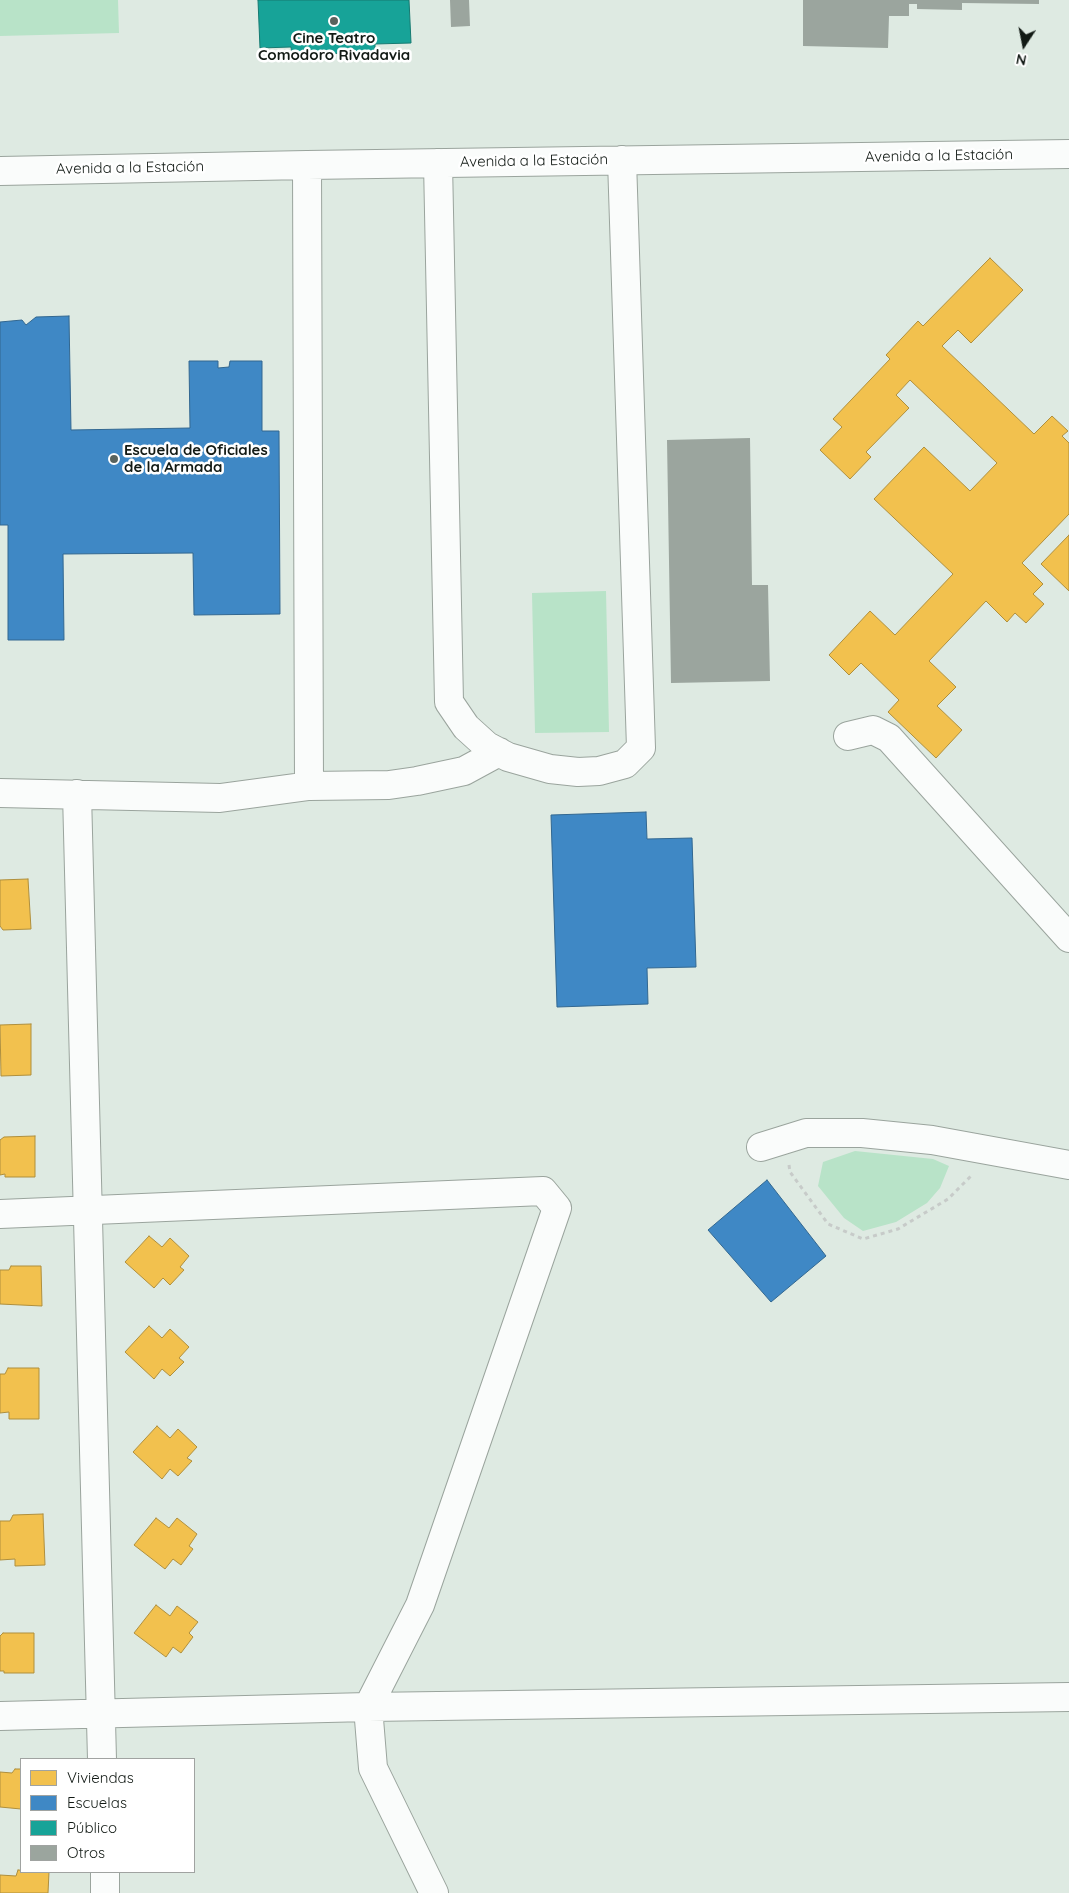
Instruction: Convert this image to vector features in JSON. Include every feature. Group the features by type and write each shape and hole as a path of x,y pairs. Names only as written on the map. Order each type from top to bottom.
{"street":[{"name":"Avenida a la Estación","path":"0,171 307,164 1069,154"},
{"path":"438,163 450,702 466,727 486,746 550,769 578,772 599,771 625,764 641,748 622,160"},
{"path":"307,164 310,786"},
{"path":"848,736 874,730 890,738 1069,938"},
{"path":"0,793 220,798 310,786 389,785 464,771 499,752"},
{"path":"78,794 102,1758"},
{"path":"773,1143 806,1133 862,1133 932,1140 1069,1165"},
{"path":"0,1214 543,1191 557,1208 420,1605 368,1707 373,1768 434,1893"},
{"path":"0,1716 368,1707 1069,1697"},
{"path":"105,1873 105,1893"}],"path":[{"path":"773,1143 790,1172 828,1224 863,1239 898,1229 948,1199 993,1152"}],"green space":[{"path":"0,0 118,0 119,33 0,36"},
{"path":"606,591 609,732 535,733 532,593"},
{"path":"855,1151 933,1159 949,1166 940,1188 927,1203 896,1222 863,1231 844,1218 818,1186 823,1162"}],"building: Viviendas":[{"path":"990,258 1023,290 971,343 958,330 942,346 1034,434 1052,416 1068,431 1062,436 1069,443 1069,514 1022,563 1043,584 1033,594 1044,604 1026,623 1015,613 1007,622 986,601 929,661 956,687 937,706 962,730 936,758 888,712 899,700 861,663 849,675 829,655 870,611 895,635 953,574 874,499 924,447 970,491 997,463 910,380 896,395 909,408 866,452 871,457 850,479 820,450 842,427 833,419 890,359 886,355 918,321 923,326"},
{"path":"1069,535 1069,591 1041,564"},
{"path":"28,879 31,929 3,930 0,926 0,880"},
{"path":"31,1024 31,1075 1,1076 0,1025"},
{"path":"35,1136 35,1177 5,1177 5,1174 0,1175 0,1140 4,1137"},
{"path":"149,1236 162,1247 170,1238 189,1256 180,1267 184,1270 170,1285 163,1278 154,1288 125,1262"},
{"path":"11,1266 41,1266 42,1306 0,1304 0,1270 9,1270"},
{"path":"149,1326 162,1338 170,1329 189,1347 179,1358 184,1362 170,1376 162,1369 154,1379 125,1352"},
{"path":"8,1368 39,1368 39,1419 9,1419 9,1412 0,1413 0,1374 5,1374"},
{"path":"157,1426 170,1438 178,1429 197,1447 187,1458 192,1461 178,1476 170,1469 162,1479 133,1452"},
{"path":"43,1514 45,1565 15,1566 15,1559 0,1560 0,1521 10,1521 13,1515"},
{"path":"156,1518 169,1528 177,1518 197,1534 189,1546 193,1549 181,1565 173,1559 165,1569 134,1545"},
{"path":"156,1605 170,1616 177,1606 198,1622 189,1633 193,1637 181,1653 173,1647 166,1657 134,1633"},
{"path":"3,1633 34,1633 34,1673 4,1673 4,1671 0,1671 0,1636"},
{"path":"15,1769 20,1769 20,1809 0,1807 0,1772 12,1773"},
{"path":"18,1870 20,1870 20,1873 49,1873 48,1893 0,1893 0,1875 16,1876"}],"building: Escuelas":[{"path":"69,316 71,430 190,428 189,361 218,361 218,368 229,367 230,361 262,361 262,431 279,431 280,614 194,615 193,553 63,554 64,640 8,640 8,525 0,525 0,322 22,320 26,325 36,317"},
{"path":"646,812 647,839 692,838 696,967 647,968 648,1004 557,1007 551,815"},
{"path":"767,1180 826,1256 771,1302 708,1230"}],"building: Público":[{"name":"Cine Teatro Comodoro Rivadavia","path":"258,0 409,0 411,43 375,44 375,52 292,55 291,47 260,48"}],"building: Otros":[{"path":"450,0 469,0 470,26 451,27"},
{"path":"803,0 1039,0 1039,4 962,3 962,10 917,9 917,4 909,4 909,16 889,16 888,48 803,46"},
{"path":"750,438 752,585 768,585 770,681 671,683 667,440"}],"place":[{"name":"Cine Teatro Comodoro Rivadavia","path":"334,21"},
{"name":"Escuela de Oficiales de la Armada","path":"114,459"}]}
